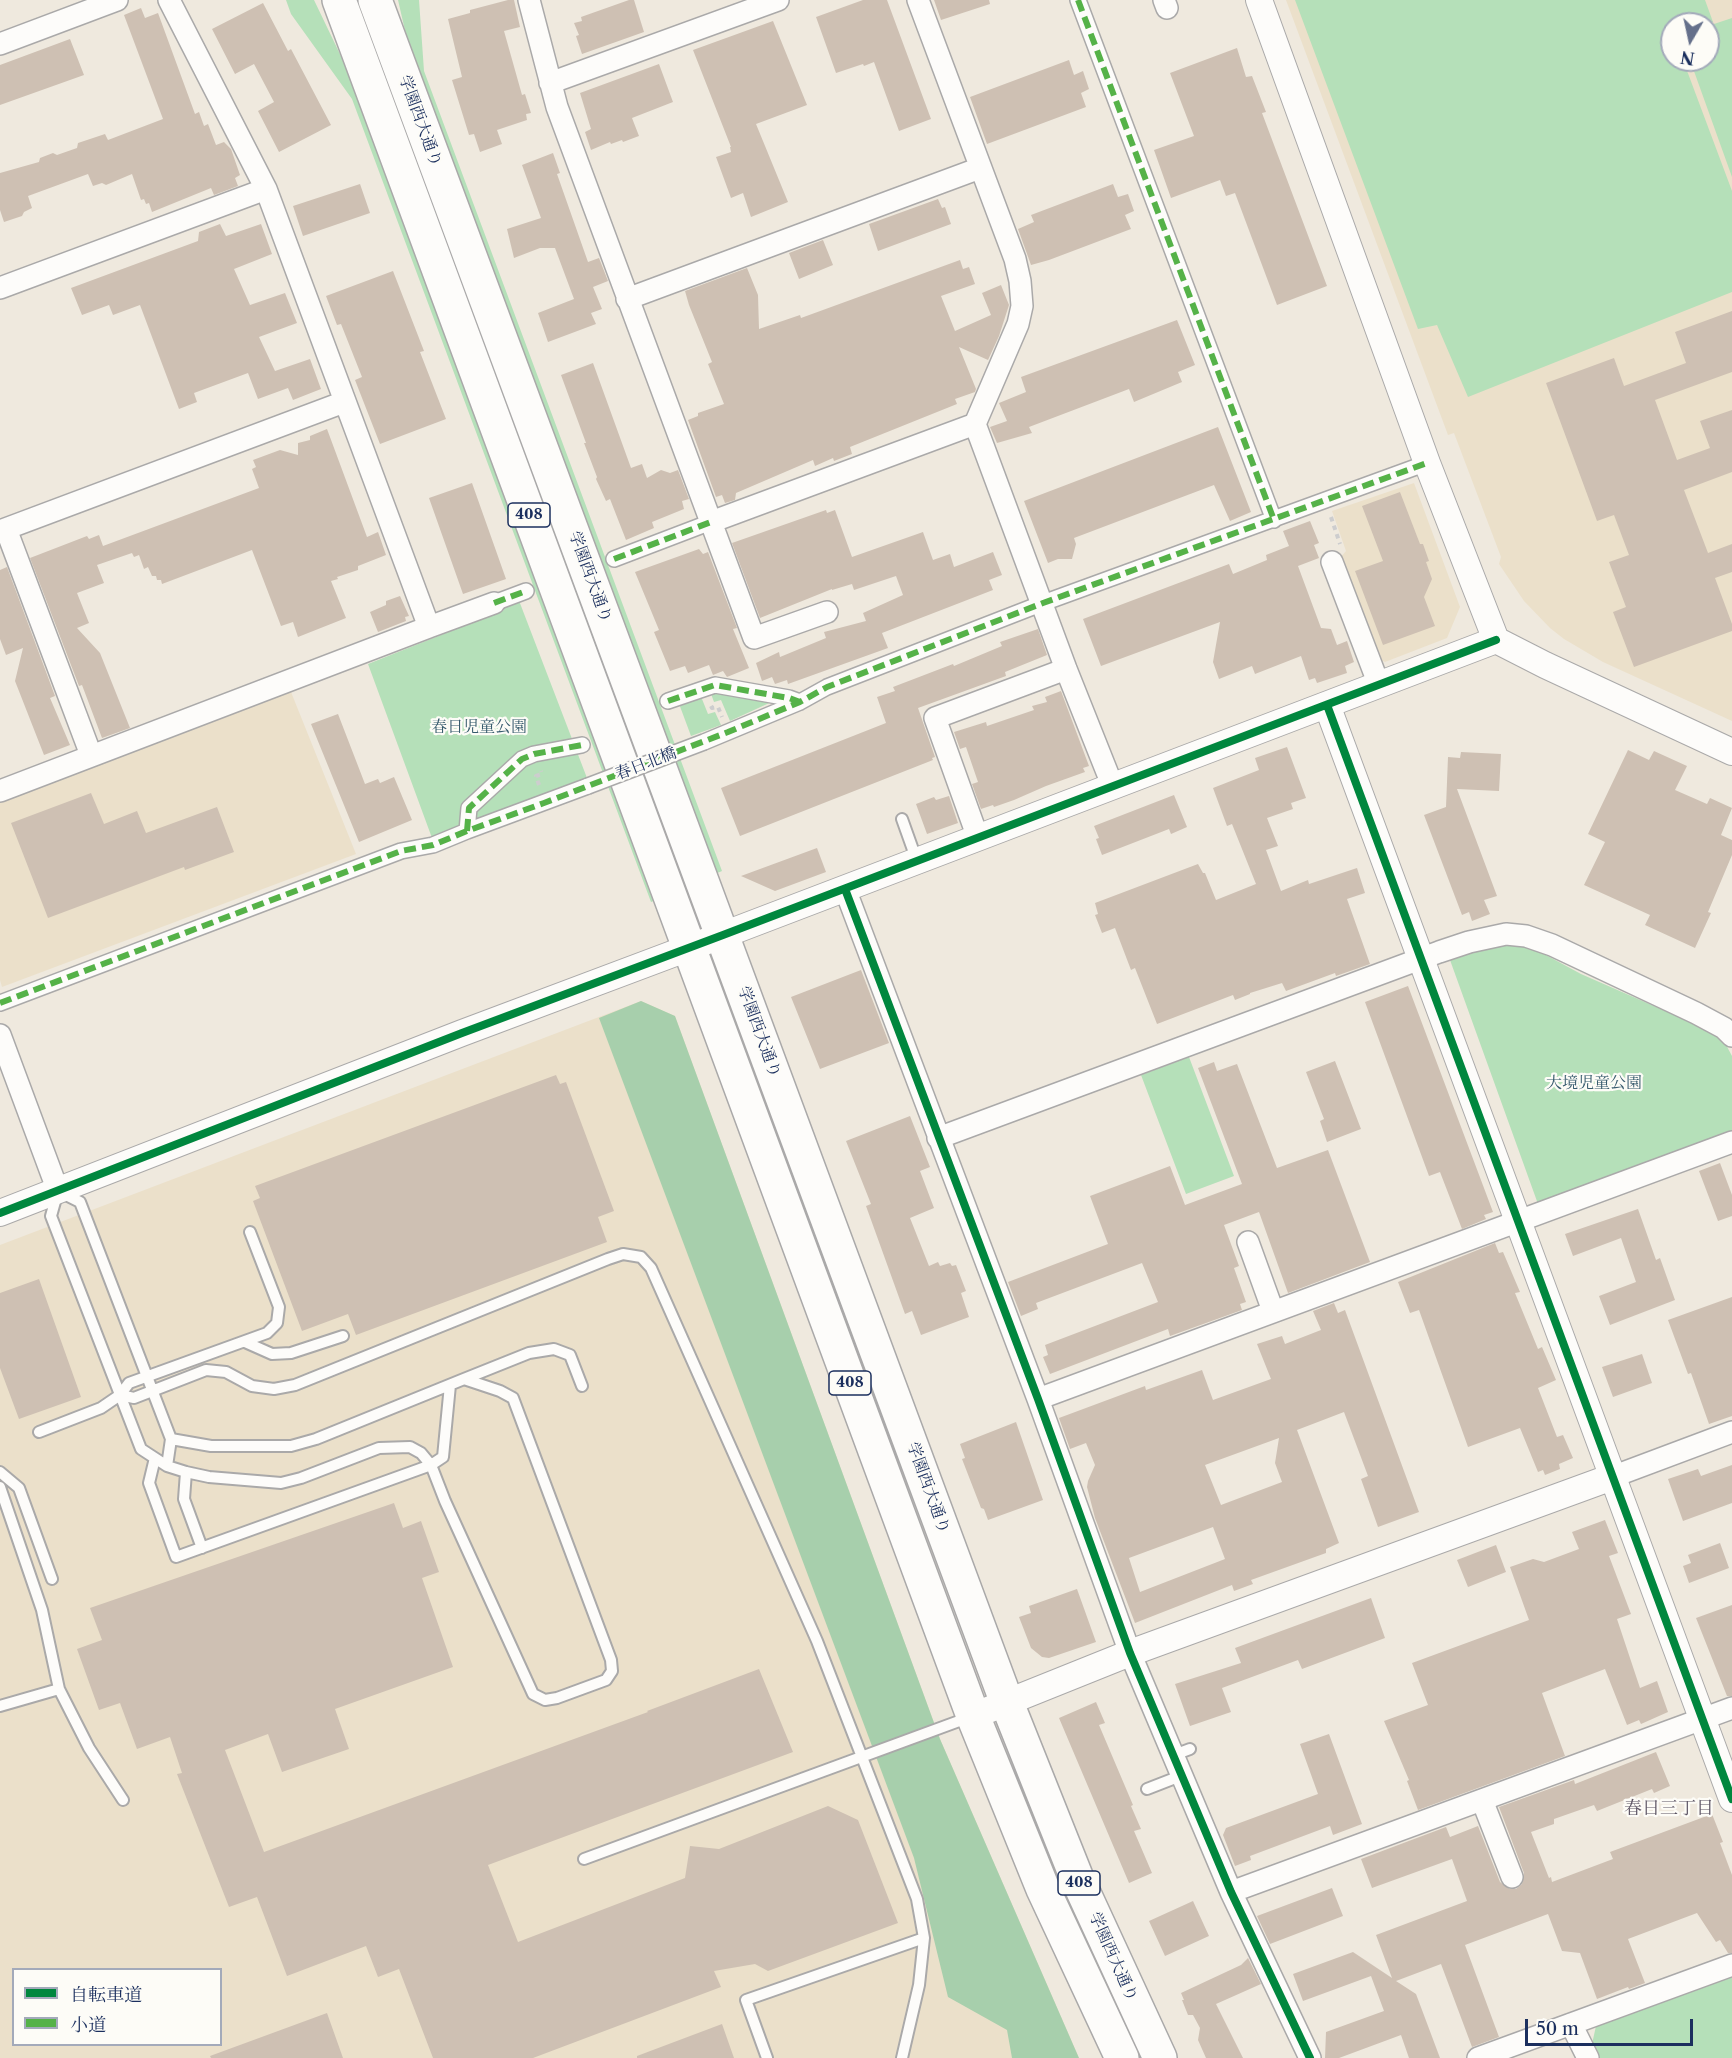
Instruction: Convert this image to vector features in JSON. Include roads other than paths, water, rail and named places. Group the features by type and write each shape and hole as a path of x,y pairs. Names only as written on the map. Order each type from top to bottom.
{"highway":[{"name":"学園西大通り","path":"339,0 973,1716 1043,1889 1122,2058"},
{"name":"学園西大通り","path":"379,6 1007,1703 1076,1876 1160,2058"}],"street":[{"path":"0,44 117,0"},
{"path":"169,0 266,189 429,627"},
{"path":"529,0 557,107 754,638 827,612"},
{"path":"550,83 778,0"},
{"path":"918,0 1015,259 1020,281 1022,306 1018,324 975,424 1066,669 1113,786"},
{"path":"1078,0 1274,520"},
{"path":"1259,0 1427,463 1496,640 1732,752"},
{"path":"627,299 980,168"},
{"path":"0,288 266,189"},
{"path":"91,755 3,530 345,402"},
{"path":"615,559 975,424"},
{"name":"春日北橋","path":"0,1003 402,851 433,845 544,804 704,742 800,702 826,687 1043,603 1427,463"},
{"path":"1332,562 1378,685"},
{"path":"0,791 526,591"},
{"path":"0,1213 462,1033 1496,640"},
{"path":"978,838 935,718 1066,669"},
{"path":"668,701 715,685 800,702"},
{"path":"1327,705 1732,1799"},
{"path":"468,831 469,808 522,759 534,754 582,746"},
{"path":"845,888 1038,1399 1130,1653 1182,1752 1183,1775 1231,1892 1310,2058"},
{"path":"938,1138 1469,942 1506,934 1526,936 1552,945 1729,1028"},
{"path":"0,1035 57,1191"},
{"path":"1038,1399 1732,1142"},
{"path":"1248,1242 1273,1311"},
{"path":"973,1716 1130,1653 1732,1432"},
{"path":"1231,1892 1732,1708"},
{"path":"1482,1800 1512,1876"},
{"path":"1478,2058 1732,1965"},
{"path":"1571,2024 1588,2058"}],"lane":[{"path":"902,819 917,861"},
{"path":"167,1466 171,1439 80,1202 57,1191 51,1216 141,1449 167,1466 186,1472 209,1477 281,1482 301,1478 379,1448 410,1447 421,1453 431,1465 445,1501 533,1694 545,1700 557,1698 606,1680 612,1671 611,1660 513,1398 500,1391 464,1379"},
{"path":"39,1432 101,1408 120,1395 129,1383 267,1333 277,1323 279,1307 250,1232"},
{"path":"120,1395 134,1398 206,1370 225,1372 252,1386 274,1389 295,1384 608,1258 623,1254 641,1257 651,1268 817,1641 917,1899 924,1938 919,1984 902,2058"},
{"path":"244,1342 272,1354 291,1353 343,1336"},
{"path":"171,1439 211,1446 291,1446 316,1439 529,1353 554,1349 570,1355 582,1386"},
{"path":"155,1458 149,1484 176,1557 431,1465 443,1456 450,1385"},
{"path":"0,1472 19,1488 52,1579"},
{"path":"186,1472 184,1499 202,1548"},
{"path":"0,1487 42,1610 59,1689 89,1748 123,1800"},
{"path":"0,1706 59,1689"},
{"path":"584,1859 973,1716"},
{"path":"1148,1789 1183,1775"},
{"path":"767,2058 746,2000 924,1938"}],"district":[{"name":"春日三丁目","path":"1669,1809"}],"park label":[{"name":"春日児童公園","path":"479,727"},
{"name":"大境児童公園","path":"1594,1083"}]}
